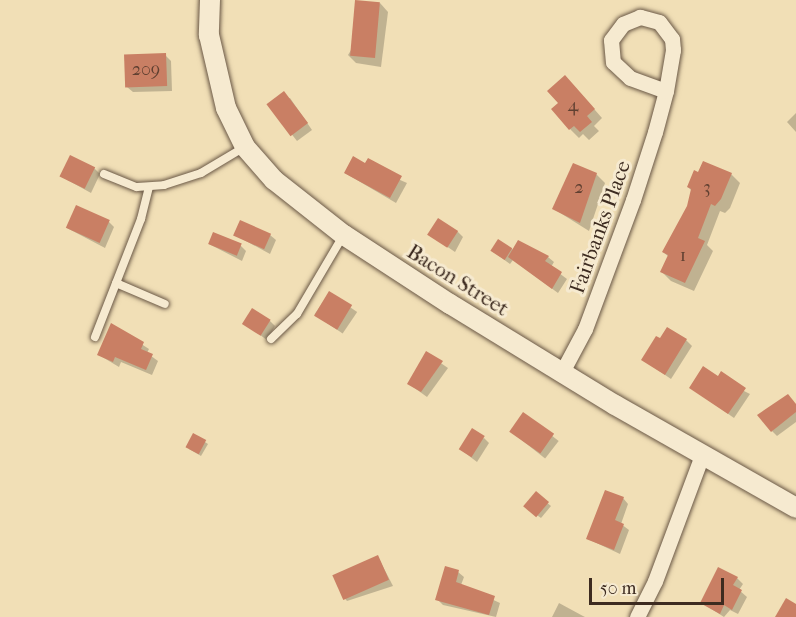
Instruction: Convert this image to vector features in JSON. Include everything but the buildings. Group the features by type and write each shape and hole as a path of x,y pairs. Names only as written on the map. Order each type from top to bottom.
{"street":[{"name":"Bacon Street","path":"210,0 209,35 219,84 244,147 274,180 344,235 562,372 796,508"},
{"name":"Fairbanks Place","path":"562,372 585,329 611,264 666,91 674,50 667,30 650,18 640,17 622,24 611,40 613,62 630,78 666,91"},
{"path":"637,617 655,581 702,455"}],"lane":[{"path":"104,174 136,187 149,187 201,173 244,147"},
{"path":"95,337 149,187"},
{"path":"271,339 297,314 344,235"},
{"path":"116,283 165,304"}]}
